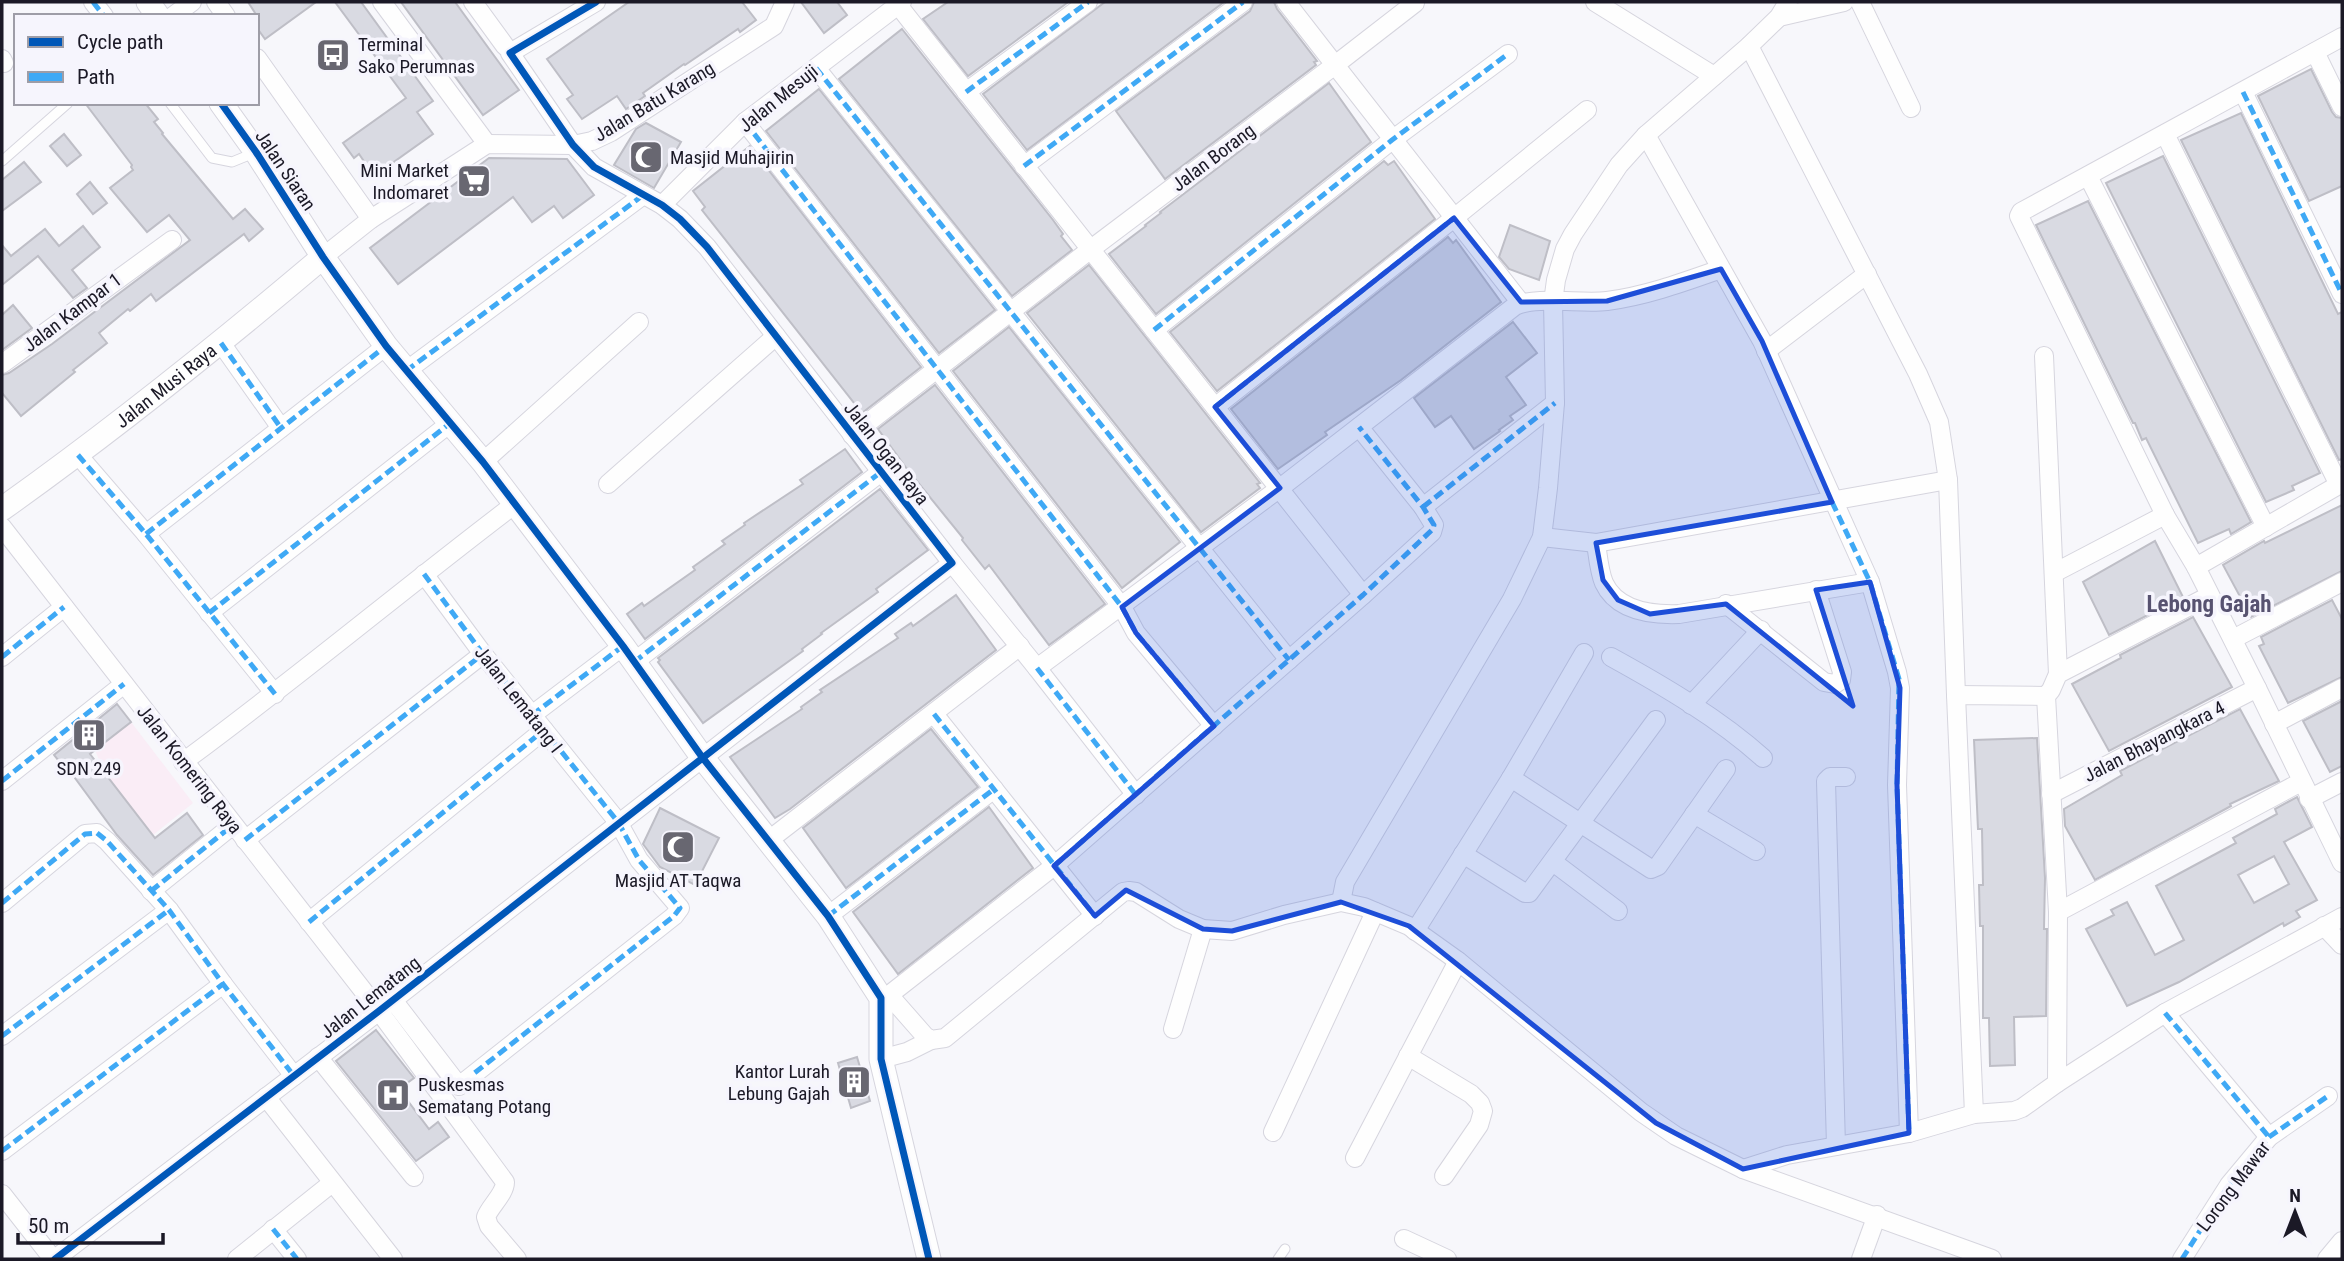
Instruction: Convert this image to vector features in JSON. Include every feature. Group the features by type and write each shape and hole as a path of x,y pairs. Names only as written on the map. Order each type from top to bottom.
{"street":[{"path":"176,14 192,2"},
{"path":"323,257 371,219 486,144 383,2"},
{"path":"473,2 505,46"},
{"name":"Jalan Ogan Raya","path":"596,2 510,53 573,145 594,167 662,205 707,247 1136,795"},
{"name":"Jalan Batu Karang","path":"486,144 573,145 592,141 611,132 774,26 780,18 785,2"},
{"path":"966,92 1088,2"},
{"path":"1024,166 1243,2"},
{"path":"1286,2 1391,140 1521,303"},
{"path":"1595,2 1714,76"},
{"path":"1342,902 1345,881 1512,599 1542,537 1555,403 1553,302 1561,263 1573,234 1619,165 1646,135 1749,46 1784,9 1844,2"},
{"path":"1860,2 1911,108"},
{"name":"Jalan Borang","path":"852,435 1415,3"},
{"path":"900,4 966,92 1363,595"},
{"name":"Jalan Mesuji","path":"662,205 745,122 900,4"},
{"path":"2342,37 2021,212 2019,218 2165,515 2196,567 2342,863"},
{"path":"1749,46 1867,274 1939,422 1948,480 1974,1114"},
{"path":"2315,52 2342,107"},
{"path":"1154,330 1391,140 1508,54"},
{"path":"259,61 371,219"},
{"path":"816,68 1289,660"},
{"path":"2242,92 2342,294"},
{"name":"Jalan Siaran","path":"222,105 323,257 386,346 483,462 629,654 702,757 828,916 885,996"},
{"path":"1214,407 1587,110"},
{"path":"745,122 1122,607 1136,633 1214,726"},
{"path":"2165,134 2340,484 2196,567"},
{"path":"1646,135 1766,351 1870,582 1897,672 1900,688 1897,785 1909,1133"},
{"path":"2088,176 2266,527"},
{"path":"406,371 642,196"},
{"name":"Jalan Kampar 1","path":"2,364 172,240"},
{"name":"Jalan Musi Raya","path":"2,509 78,455 221,343 323,257"},
{"path":"1037,668 1280,488 1521,303 1606,301 1637,295 1721,270"},
{"path":"1766,351 1867,274"},
{"path":"483,462 639,322"},
{"path":"608,484 776,336"},
{"path":"221,343 281,428"},
{"path":"146,534 386,346"},
{"path":"2044,356 2059,674 2046,696 2058,912 2057,1083"},
{"path":"1423,507 1555,403"},
{"path":"209,613 449,424"},
{"path":"929,1259 881,1059 885,996 1054,866 1363,595 1433,529 1434,525 1423,507 1359,427"},
{"path":"78,455 146,534 275,694"},
{"path":"532,715 629,654 881,472"},
{"path":"1542,537 1596,543 1948,480"},
{"path":"183,762 275,694 515,504"},
{"path":"2054,573 2165,515"},
{"name":"Jalan Komering Raya","path":"2,527 309,922 386,1005"},
{"path":"1596,543 1606,586 1618,600 1661,615 1870,582"},
{"path":"702,757 952,563"},
{"name":"Jalan Lematang I","path":"424,574 483,654 618,822 639,860 679,905 679,911 459,1086 439,1062"},
{"path":"2232,639 2342,582"},
{"path":"1726,604 1824,682 1839,683 1842,673 1816,590"},
{"path":"2059,674 2209,596"},
{"path":"2,657 64,607"},
{"path":"1691,705 1760,630"},
{"path":"769,840 1020,646"},
{"path":"1415,931 1511,778 1584,653"},
{"path":"245,840 483,654"},
{"path":"1611,657 1691,705 1763,758"},
{"path":"2,781 124,684"},
{"name":"Jalan Bhayangkara 4","path":"2051,793 2257,688"},
{"path":"2274,724 2342,688"},
{"path":"1955,695 2046,696"},
{"path":"934,714 1096,916"},
{"path":"1463,854 1529,893 1656,720"},
{"path":"309,922 544,730"},
{"name":"Jalan Lematang","path":"54,1259 318,1058 702,757"},
{"path":"1511,778 1651,869 1658,866 1726,769"},
{"path":"1836,1146 1826,781 1830,777 1846,777"},
{"path":"2058,912 2301,782"},
{"path":"2309,799 2342,782"},
{"path":"828,916 994,789"},
{"path":"1694,814 1756,851"},
{"path":"151,891 233,825"},
{"path":"2,902 85,834 97,833 169,910 294,1076"},
{"path":"1553,862 1618,911"},
{"path":"881,1059 907,1052 955,1032 1123,892 1136,892 1179,919 1203,929 1232,931 1284,915 1342,902 1364,907 1415,931 1458,961 1656,1123 1703,1151 1743,1169 1877,1215 1992,1259"},
{"path":"2,1036 169,910"},
{"path":"1273,1132 1375,912"},
{"path":"1743,1169 1777,1158 1909,1133 1974,1114 2018,1110 2165,1013 2342,917"},
{"path":"2324,926 2342,945"},
{"path":"1173,1029 1203,929"},
{"path":"1355,1158 1458,961"},
{"path":"2,1151 223,984"},
{"path":"885,996 931,1040"},
{"path":"386,1005 439,1062 424,1073"},
{"path":"386,1005 424,1073 505,1182 504,1190 486,1217 489,1226 517,1259"},
{"path":"2165,1013 2269,1137"},
{"path":"1408,1056 1471,1094 1480,1103 1483,1111 1479,1125 1444,1176"},
{"path":"318,1058 414,1177"},
{"name":"Lorong Mawar","path":"2182,1259 2229,1185 2269,1137 2328,1096"},
{"path":"266,1097 393,1259"},
{"path":"237,1259 332,1183"},
{"path":"2,1194 54,1259"},
{"path":"1861,1259 1877,1215"},
{"path":"272,1229 297,1259"},
{"path":"1404,1239 1444,1258"},
{"path":"2327,1259 2342,1241"}],"lane":[{"path":"2,161 66,105"},
{"path":"172,105 212,158 232,162 256,152"},
{"path":"1278,1259 1285,1249"}],"highlighted area":[{"path":"1454,218 1521,302 1607,301 1721,269 1762,341 1832,502 1596,543 1603,580 1618,600 1650,614 1726,604 1853,706 1816,590 1870,582 1900,688 1897,785 1909,1133 1743,1169 1656,1123 1409,926 1341,902 1232,931 1203,929 1126,890 1095,916 1054,866 1214,726 1136,633 1122,607 1280,488 1215,407"}],"shaded area":[{"path":"131,722 193,803 153,835 103,770 95,750"}],"building":[{"path":"248,2 316,2 265,39 259,31 259,14 256,14"},
{"path":"335,2 361,2 433,101 417,112 433,134 374,176 359,154 354,158 343,143 406,98"},
{"path":"401,2 455,2 519,90 483,115"},
{"path":"629,2 742,2 756,20 684,64 643,93 645,96 626,109 617,96 582,119 567,99 573,95 547,59"},
{"path":"801,2 837,2 847,15 824,33"},
{"path":"948,2 1067,3 968,76 923,19"},
{"path":"1105,2 1224,2 1027,150 983,94"},
{"path":"1254,2 1274,2 1317,61 1314,62 1316,65 1165,179 1116,111 1250,11"},
{"path":"902,29 1053,220 1072,250 1012,296 839,79"},
{"path":"2311,69 2332,112 2336,117 2342,118 2342,186 2309,201 2258,96"},
{"path":"1329,83 1371,142 1156,314 1109,254"},
{"path":"819,89 995,310 939,353 766,131"},
{"path":"87,105 147,105 158,119 154,122 162,134 233,219 245,209 263,229 249,241 244,234 156,301 151,294 130,311 128,309 99,333 107,343 21,416 2,393 2,375 52,344 190,240 169,215 147,232 110,188 133,170"},
{"path":"2241,113 2338,314 2342,312 2342,459 2339,460 2181,140"},
{"name":"Masjid Muhajirin","path":"646,123 681,142 654,188 614,165 636,129"},
{"path":"64,134 81,155 67,166 50,146"},
{"path":"750,146 921,367 862,413 702,210 705,207 693,191"},
{"path":"2163,156 2320,473 2292,486 2294,490 2266,502 2106,183"},
{"path":"489,158 567,159 594,195 563,218 554,206 532,222 513,197 398,284 370,248"},
{"path":"1384,161 1388,165 1394,161 1435,219 1217,391 1170,332"},
{"path":"24,162 41,182 2,211 2,180"},
{"path":"90,182 107,203 93,214 77,194"},
{"path":"2088,201 2251,522 2231,534 2229,529 2198,543 2146,438 2142,440 2133,423 2036,225"},
{"path":"1510,225 1550,241 1539,280 1509,269 1499,257"},
{"path":"83,226 100,247 72,270 87,288 73,298 38,256 2,285 2,245 11,256 45,229 59,246"},
{"path":"1448,237 1453,243 1456,240 1501,302 1401,380 1325,432 1327,435 1278,469 1231,409"},
{"path":"1089,265 1260,483 1257,484 1260,488 1201,532 1027,313"},
{"path":"13,305 32,328 2,350 2,315"},
{"path":"1513,322 1537,353 1506,377 1526,405 1510,416 1513,420 1500,431 1474,449 1451,416 1435,427 1414,398"},
{"path":"1009,327 1180,542 1122,588 953,371"},
{"path":"935,385 1105,604 1049,645 989,565 985,569 962,540 878,429"},
{"path":"845,449 862,472 645,639 627,614 642,603 644,606 695,570 693,567 725,544 722,541 745,525 744,523 803,484 800,480"},
{"path":"880,489 928,550 876,589 878,592 821,633 802,649 803,651 703,723 658,662 658,658"},
{"path":"2342,505 2342,571 2251,617 2223,565 2264,541 2265,543"},
{"path":"2155,541 2183,597 2109,635 2083,582"},
{"path":"956,595 996,650 775,818 730,757 802,709 801,707 822,692 820,690 898,638 895,634 911,623 913,626"},
{"path":"2332,600 2342,619 2342,677 2288,703 2259,646 2264,644 2261,637"},
{"path":"2193,617 2232,687 2109,751 2072,684 2121,658 2120,655"},
{"path":"2342,701 2342,766 2330,772 2303,721"},
{"path":"117,704 131,722 90,754 155,838 187,813 203,835 153,875 117,835 69,770 67,771 54,755"},
{"path":"2240,709 2279,781 2230,804 2231,806 2095,880 2065,826 2064,809 2122,775 2120,771"},
{"path":"931,729 978,787 846,888 803,828"},
{"path":"2037,738 2045,878 2044,929 2047,929 2046,1016 2014,1017 2015,1065 1990,1066 1989,1018 1983,1018 1983,926 1980,926 1979,885 1983,885 1982,829 1978,829 1974,740"},
{"path":"2297,797 2312,827 2284,842 2317,900 2296,911 2300,917 2284,926 2283,923 2179,982 2127,1006 2086,929 2114,915 2111,910 2127,902 2155,955 2184,940 2156,886 2236,843 2233,838 2277,814 2275,809","holes":["2274,856 2289,884 2254,903 2238,875"]},
{"path":"989,807 1033,868 898,974 853,912"},
{"name":"Masjid AT Taqwa","path":"660,808 719,838 695,885 660,867 643,844"},
{"path":"376,1030 414,1078 399,1089 429,1129 438,1122 449,1137 416,1161 336,1061"},
{"name":"Kantor Lurah Lebung Gajah","path":"857,1057 870,1101 851,1108 838,1063"}],"marked path":[{"path":"93,2 102,14"},
{"path":"966,92 1088,2"},
{"path":"1024,166 1243,2"},
{"path":"1154,330 1392,140 1508,54"},
{"path":"816,68 1289,660"},
{"path":"2243,92 2342,294"},
{"path":"745,122 1122,607 1136,633 1214,726"},
{"path":"406,371 642,196"},
{"path":"1215,407 1454,218"},
{"path":"221,343 281,428"},
{"path":"146,534 386,346"},
{"path":"1423,507 1555,403"},
{"path":"209,613 449,424"},
{"path":"1054,866 1363,595 1433,529 1434,525 1423,507 1359,427"},
{"path":"78,455 146,534 275,694"},
{"path":"634,662 881,472"},
{"path":"1832,502 1870,582 1899,679 1897,785 1909,1133"},
{"path":"424,574 483,654 618,822 639,860 680,908 674,916 472,1075"},
{"path":"2,657 64,607"},
{"path":"532,715 623,646"},
{"path":"245,840 483,654"},
{"path":"1037,668 1136,795"},
{"path":"2,781 124,684"},
{"path":"934,714 1095,916"},
{"path":"309,922 544,730"},
{"path":"828,916 994,789"},
{"path":"151,891 233,825"},
{"path":"2,903 85,834 97,833 169,910 294,1076"},
{"path":"2,1036 169,910"},
{"path":"2,1151 223,984"},
{"path":"2165,1013 2269,1137"},
{"path":"2182,1259 2229,1185 2269,1137 2328,1096"},
{"path":"273,1229 297,1259"}],"cycle path":[{"path":"55,1259 379,1011 952,563 707,247 662,205 594,167 573,145 510,53 596,2"},
{"path":"222,105 323,257 386,346 483,462 623,646 702,757 828,916 881,998 881,1059 929,1259"}],"place":[{"name":"Terminal Sako Perumnas","path":"333,55"},
{"name":"Masjid Muhajirin","path":"646,157"},
{"name":"Mini Market Indomaret","path":"474,181"},
{"name":"SDN 249","path":"89,735"},
{"name":"Masjid AT Taqwa","path":"678,847"},
{"name":"Kantor Lurah Lebung Gajah","path":"854,1082"},
{"name":"Puskesmas Sematang Potang","path":"393,1095"}],"district":[{"name":"Lebong Gajah","path":"2209,604"}]}
